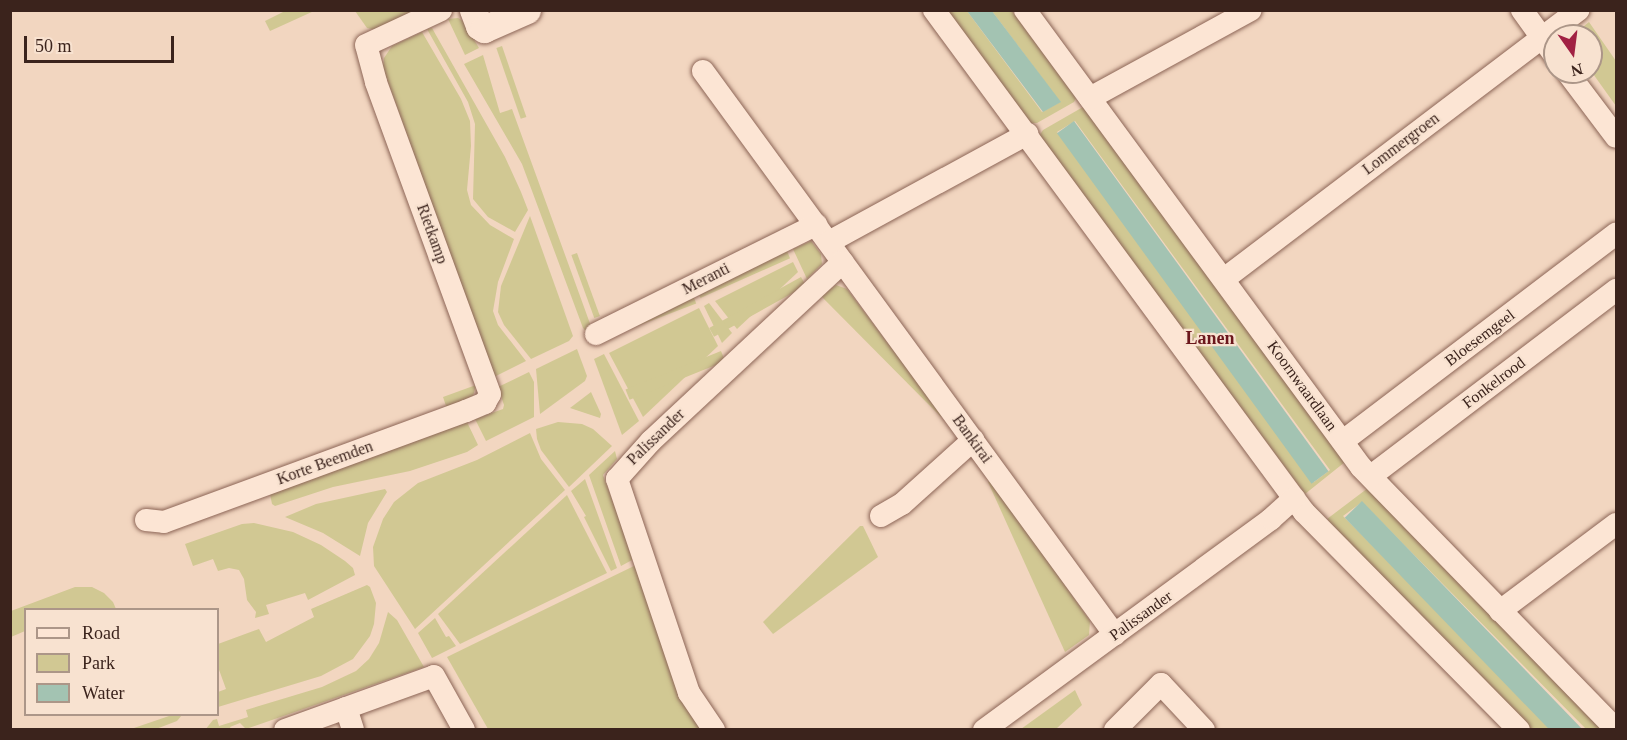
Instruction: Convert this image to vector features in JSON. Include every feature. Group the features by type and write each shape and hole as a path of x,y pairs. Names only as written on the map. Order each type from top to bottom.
{"street":[{"name":"Rietkamp","path":"441,10 366,45 376,82 488,387"},
{"path":"473,10 479,26 484,29 527,10"},
{"path":"934,10 1304,512 1519,729"},
{"name":"Koornwaardlaan","path":"1025,10 1342,441 1371,476 1617,729"},
{"path":"1090,98 1251,10"},
{"path":"1522,10 1543,40"},
{"name":"Lommergroen","path":"1567,24 1579,10"},
{"name":"Lommergroen","path":"1224,279 1543,51"},
{"name":"Bankirai","path":"703,72 1115,635"},
{"path":"1576,84 1617,137"},
{"path":"822,234 1027,134"},
{"name":"Meranti","path":"596,334 822,234"},
{"name":"Bloesemgeel","path":"1342,441 1617,234"},
{"name":"Palissander","path":"714,729 689,693 617,479 660,432 843,262"},
{"name":"Fonkelrood","path":"1371,476 1617,290"},
{"name":"Korte Beemden","path":"146,520 164,522 466,411 485,403 490,394 488,387"},
{"path":"881,516 902,504 973,440"},
{"name":"Palissander","path":"984,729 1271,519 1294,498"},
{"path":"1500,611 1617,524"},
{"path":"285,729 350,719 434,676 464,729"},
{"path":"1115,729 1161,684 1204,729"}],"green space":[{"path":"287,10 314,11 270,31 265,21"},
{"path":"355,11 414,11 376,30 367,28"},
{"path":"947,11 967,11 1042,112 1060,102 992,11 1012,11 1076,98 1074,102 1037,123 1031,123"},
{"path":"458,18 463,21 479,48 465,55 448,19"},
{"path":"432,28 505,157 521,192 528,210 515,232 488,217 473,199 475,124 468,102 427,29"},
{"path":"422,32 461,99 470,121 471,146 467,190 471,205 490,225 514,239 498,282 493,311 498,325 526,361 494,377 383,68 384,58 392,46"},
{"path":"1603,42 1616,61 1616,106 1600,84 1603,84"},
{"path":"502,46 526,117 521,119 496,48"},
{"path":"483,55 500,113 512,109 592,329 586,331 583,328 522,164 464,64"},
{"path":"1083,107 1345,462 1305,494 1039,136 1043,130","holes":["1075,121 1330,470 1314,482 1057,132"]},
{"path":"530,216 573,336 569,341 531,359 504,325 498,312 501,286"},
{"path":"811,241 821,254 822,264 807,279 793,249"},
{"path":"786,249 790,258 701,298 696,289"},
{"path":"577,253 600,316 594,318 571,255"},
{"path":"793,262 798,272 737,329 715,301"},
{"path":"801,277 806,286 714,337 709,328"},
{"path":"836,285 847,289 942,415 941,417 821,296"},
{"path":"693,295 696,303 601,340 598,332"},
{"path":"709,303 732,333 722,343 704,306"},
{"path":"699,308 718,346 643,417 609,353"},
{"path":"577,349 587,376 585,381 540,414 536,369"},
{"path":"721,351 725,361 630,400 626,390"},
{"path":"604,354 639,421 622,435 594,359"},
{"path":"529,372 534,382 534,417 486,441 475,419 503,409 504,405 498,387"},
{"path":"476,385 473,396 447,409 443,397"},
{"path":"591,392 601,414 600,418 570,408"},
{"path":"467,422 478,445 467,452 410,471 333,487 275,506 272,504 270,494"},
{"path":"558,422 582,424 593,429 612,446 569,487 541,450 537,439 536,429"},
{"path":"530,433 541,459 565,490 415,629 374,566 373,547 383,519 394,502 418,483 477,460"},
{"path":"615,451 617,459 603,475 634,559 621,566 589,475"},
{"path":"585,479 617,568 611,571 584,517 586,516 571,491"},
{"path":"991,480 1090,621 1089,635 1065,652 988,482"},
{"path":"1368,488 1606,729 1586,729 1362,502 1343,516 1553,729 1531,729 1417,615 1327,519"},
{"path":"385,489 387,492 368,523 360,556 323,533 285,517 316,504"},
{"path":"567,495 607,573 460,644 438,614"},
{"path":"254,523 293,532 321,545 353,568 355,575 308,600 305,593 266,605 269,614 255,618 256,612 247,600 244,579 239,570 229,568 218,571 213,559 193,566 185,544 242,524"},
{"path":"860,526 863,526 878,557 773,634 763,622"},
{"path":"636,565 706,729 488,729 447,657"},
{"path":"367,585 376,603 370,636 353,659 321,676 219,707 219,692 226,689 219,670 219,644 259,629 266,642 314,617 311,609"},
{"path":"75,587 92,587 104,593 116,608 24,608 24,631 11,637 11,611"},
{"path":"388,612 397,620 424,667 246,729 240,723 230,727 231,729 205,730 213,720 217,719 219,726 248,717 246,710 322,687 356,671 369,659 379,643"},
{"path":"435,618 446,637 449,636 456,646 432,658 418,633"},
{"path":"1075,690 1082,705 1056,729 1021,729"},
{"path":"169,716 181,716 177,721 156,729 131,729"}],"water":[{"path":"967,11 992,11 1061,102 1043,112"},
{"path":"1074,121 1329,471 1312,484 1057,133"},
{"path":"1362,501 1583,730 1550,730 1345,518"}],"district":[{"name":"Lanen","path":"1210,338"}]}
